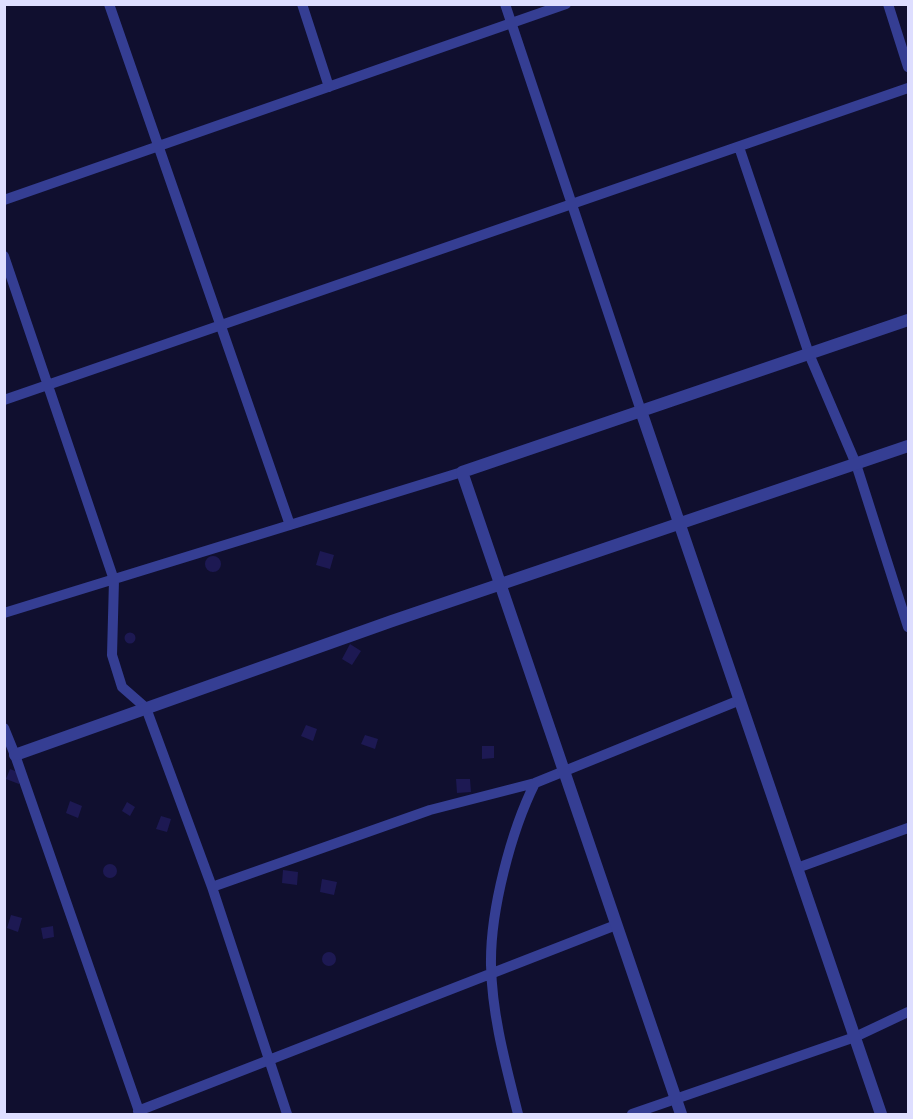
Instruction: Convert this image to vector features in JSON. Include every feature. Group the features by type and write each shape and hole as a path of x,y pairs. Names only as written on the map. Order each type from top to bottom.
{"street":[{"path":"681,1114 462,472 909,320"},
{"path":"642,411 881,1114"},
{"path":"15,754 500,584 909,446"}],"lane":[{"path":"109,4 290,525"},
{"path":"302,4 329,87"},
{"path":"505,4 642,411"},
{"path":"4,200 566,4"},
{"path":"888,4 909,67"},
{"path":"4,400 909,88"},
{"path":"739,147 809,354 856,464 909,627"},
{"path":"4,256 114,580 112,655 122,687 146,708 212,888 287,1114"},
{"path":"4,613 462,472"},
{"path":"212,888 430,810 535,783 740,700"},
{"path":"4,728 139,1113 616,925"},
{"path":"518,1114 496,1018 492,973 494,920 522,810 535,783"},
{"path":"797,868 909,828"},
{"path":"632,1114 855,1036 909,1012"}],"building":[{"path":"320,551 334,555 330,569 316,565"},
{"path":"213,556 219,558 221,564 219,570 213,572 207,570 205,564 207,558"},
{"path":"130,632 136,638 130,644 124,638"},
{"path":"350,644 361,651 352,665 342,659"},
{"path":"306,725 317,729 313,741 301,736"},
{"path":"365,735 378,739 375,749 361,744"},
{"path":"482,746 494,746 494,758 482,759"},
{"path":"10,769 23,774 19,784 6,779"},
{"path":"456,779 470,779 471,792 457,793"},
{"path":"70,801 82,806 78,818 66,813"},
{"path":"127,802 135,807 130,816 122,811"},
{"path":"161,816 171,819 167,832 156,829"},
{"path":"110,864 115,866 117,871 115,876 110,878 105,876 103,871 105,866"},
{"path":"283,870 298,872 297,885 282,883"},
{"path":"322,879 337,882 334,895 320,892"},
{"path":"11,915 22,918 18,932 7,928"},
{"path":"53,926 54,937 43,939 41,928"},
{"path":"329,952 334,954 336,959 334,964 329,966 324,964 322,959 324,954"}]}
